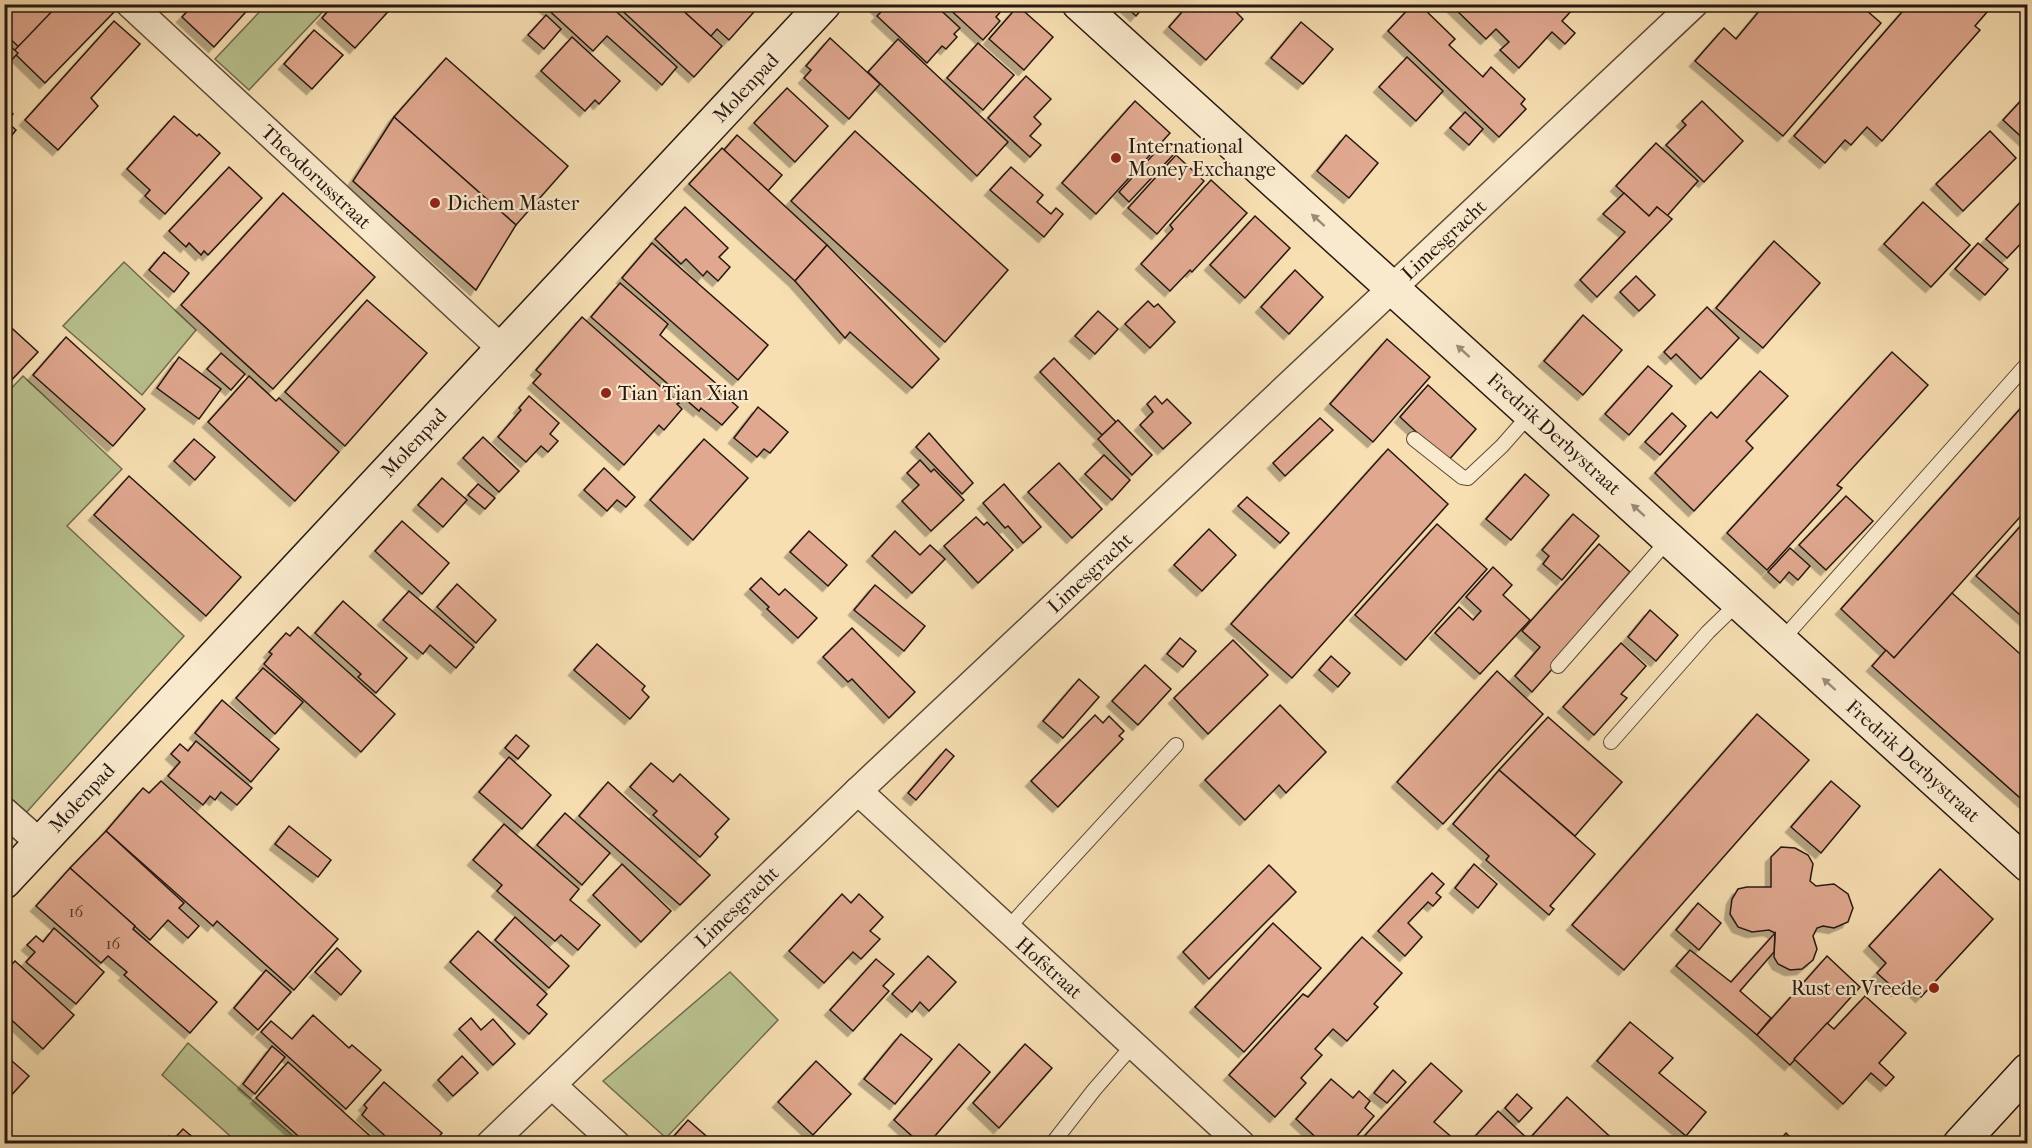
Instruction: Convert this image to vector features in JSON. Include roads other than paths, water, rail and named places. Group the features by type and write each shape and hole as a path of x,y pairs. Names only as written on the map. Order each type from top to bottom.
{"main road":[{"name":"Molenpad","path":"4,882 824,4"},
{"name":"Fredrik Derbystraat","path":"1078,4 2028,865"},
{"path":"1960,1143 2028,1070"}],"street":[{"name":"Theodorusstraat","path":"130,4 502,349"},
{"name":"Limesgracht","path":"490,1143 858,791 1694,4"},
{"name":"Hofstraat","path":"858,791 1241,1143"},
{"path":"4,811 40,843"},
{"path":"552,1084 616,1143"}],"lane":[{"path":"1781,641 2028,363"},
{"path":"1414,439 1462,477 1468,478 1502,446 1531,413"},
{"path":"1558,666 1669,538"},
{"path":"1611,742 1708,632 1739,602"},
{"path":"1006,929 1176,745"},
{"path":"1052,1143 1134,1044"}],"place":[{"name":"International Money Exchange","path":"1116,158"},
{"name":"Dichem Master","path":"435,203"},
{"name":"Tian Tian Xian","path":"606,393"},
{"name":"Rust en Vreede","path":"1934,988"}]}
